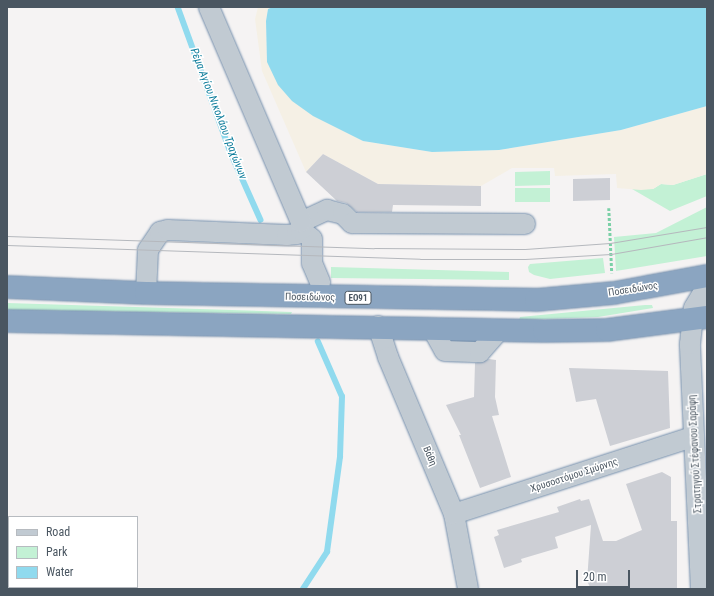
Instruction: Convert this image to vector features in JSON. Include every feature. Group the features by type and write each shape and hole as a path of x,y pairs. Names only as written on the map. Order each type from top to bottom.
{"highway":[{"name":"Ποσειδώνος","path":"7,287 146,293 536,300 614,293 707,276"},
{"path":"7,321 378,326 499,330 607,330 699,318"}],"street":[{"path":"209,7 296,229 312,240 312,263 320,282"},
{"path":"146,293 148,250 160,232 168,230 242,233 296,229 327,210 343,214 352,223 525,224"},
{"name":"Στρατηγού Στέφανου Σαράφη","path":"701,589 694,436 699,318 697,299 707,286"},
{"name":"Βάθη","path":"378,326 388,357 454,514 468,589"},
{"name":"Χρυσοστόμου Σμύρνης","path":"454,514 694,436"}],"path":[{"path":"609,208 612,276"}],"green space":[{"path":"550,171 550,185 515,186 515,172"},
{"path":"707,174 707,196 670,211 632,189 653,189 661,184 673,185"},
{"path":"515,188 550,188 550,202 515,202"},
{"path":"707,207 707,256 616,271 614,237 656,233"},
{"path":"603,258 605,273 550,279 534,275 529,272 528,267 530,264"},
{"path":"331,267 509,272 509,280 331,278"},
{"path":"7,303 292,312 291,314 7,310"},
{"path":"652,305 653,308 598,317 519,320 520,317"}],"sand":[{"path":"258,7 273,7 268,9 266,21 267,62 284,92 363,141 432,152 499,150 621,130 707,106 707,174 673,185 661,184 653,189 641,190 617,188 616,174 555,176 554,168 512,168 481,186 378,184 323,154 306,172 262,71 255,19"}],"water":[{"path":"273,7 707,7 707,106 621,130 499,150 432,152 363,141 313,116 292,101 278,85 267,62 266,21 268,9"}],"building":[{"path":"323,154 378,184 481,186 481,206 393,205 392,212 357,212 346,203 337,201 306,172"},
{"path":"610,178 610,200 573,201 573,179"},
{"path":"489,359 496,360 495,397 499,415 492,416 511,477 480,488 459,435 461,435 446,405 474,397 475,363"},
{"path":"569,368 668,371 670,428 610,446 596,399 576,402"},
{"path":"662,472 671,477 671,521 677,521 677,589 591,589 587,581 591,525 555,537 558,548 521,559 522,562 504,568 494,537 499,535 497,530 559,512 557,507 580,499 581,501 589,499 603,541 616,541 642,530 626,484"}],"waterway":[{"name":"Ρέμα Αγίου Νικολάου Τραχώνων","path":"178,7 231,153 261,220"},
{"name":"Ρέμα Αγίου Νικολάου Τραχώνων","path":"303,589 327,552 340,457 342,397 318,342"}],"tram line":[{"path":"7,236 374,248 525,249 610,243 707,227"},
{"path":"7,245 420,259 525,259 611,254 707,237"}]}
